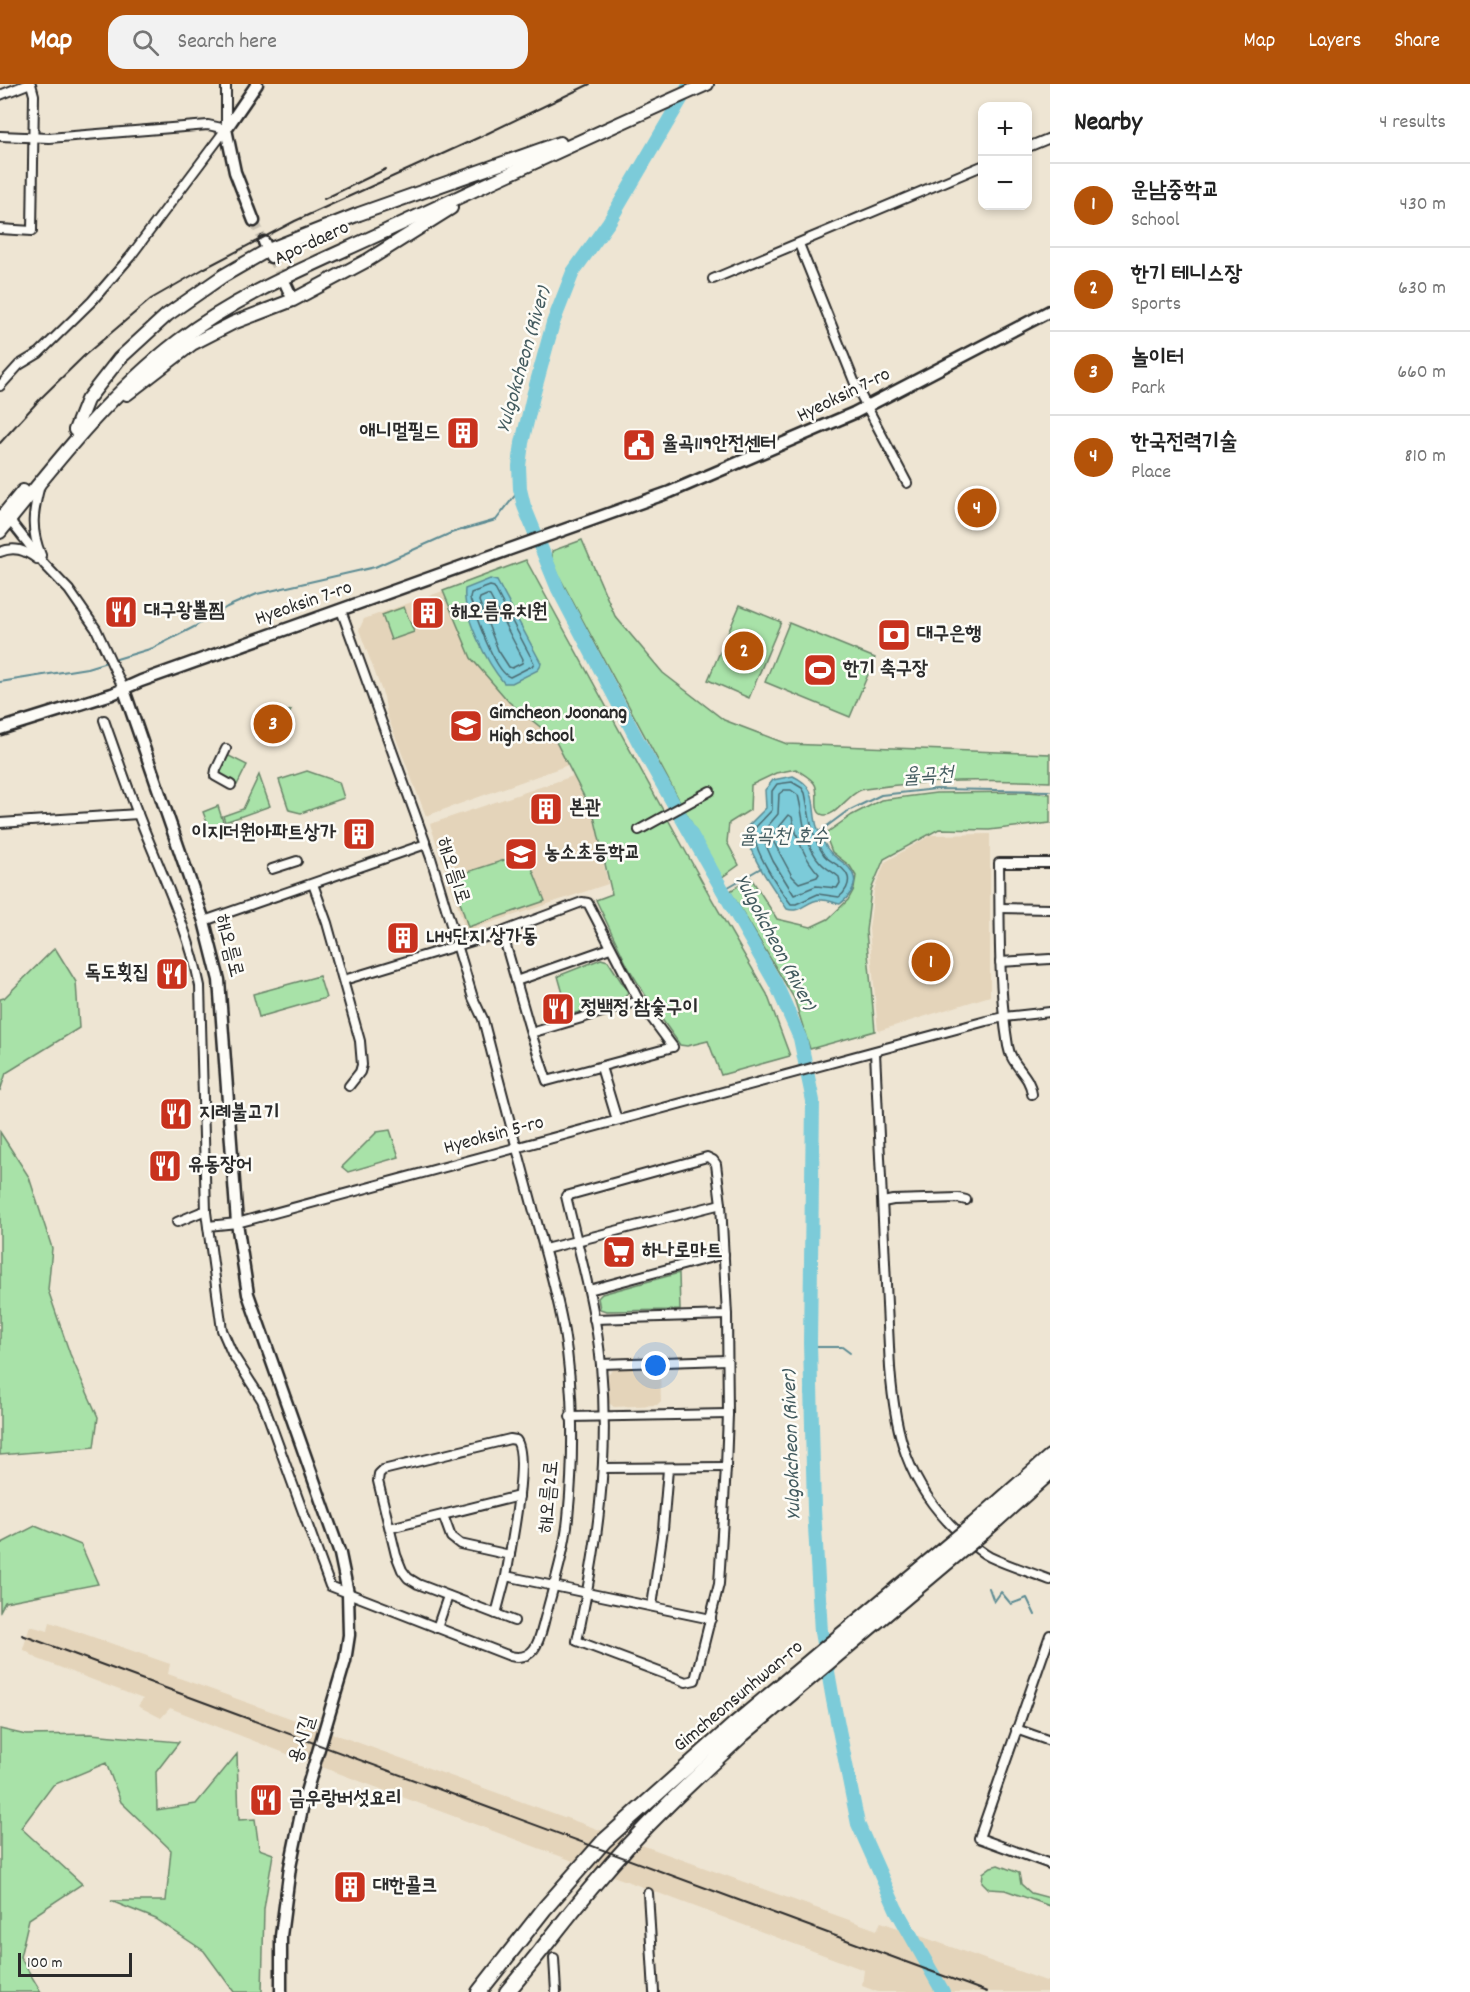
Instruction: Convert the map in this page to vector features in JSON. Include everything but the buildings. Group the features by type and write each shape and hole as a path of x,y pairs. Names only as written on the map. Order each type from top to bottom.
{"highway":[{"name":"Gimcheonsunhwan-ro","path":"979,1528 1050,1457"},
{"name":"Gimcheonsunhwan-ro","path":"479,1992 545,1908 604,1841 979,1528 1050,1472"},
{"name":"Gimcheonsunhwan-ro","path":"507,1992 597,1880 739,1729"}],"main road":[{"name":"Apo-daero","path":"0,532 5,517 78,431 136,375 223,310 520,169 688,84"},
{"name":"Apo-daero","path":"5,517 43,478 103,397 132,369 180,330 232,297 560,143 707,84"},
{"path":"78,431 87,400 119,359 167,315 223,276 268,249 359,214 560,143"},
{"path":"78,431 192,344 233,323 293,300 368,260 464,200 520,169"}],"street":[{"path":"0,95 30,84 34,95 32,231 0,229"},
{"path":"226,84 226,129 235,172 254,221"},
{"path":"0,386 19,365 39,353 92,301 130,257 257,84"},
{"path":"0,136 32,138 208,125 226,129"},
{"path":"1032,145 1050,138"},
{"path":"713,279 978,168"},
{"path":"799,244 856,386 908,483"},
{"path":"286,285 293,300"},
{"name":"Hyeoksin 7-ro","path":"0,729 123,690 141,681 670,492 867,407 1050,311"},
{"path":"43,478 36,502 33,530 34,539 45,565"},
{"path":"5,517 69,590 96,629 123,690"},
{"path":"0,552 21,549 45,565"},
{"name":"해오름1로","path":"341,610 426,844 473,998 483,1019 516,1147"},
{"name":"해오름로","path":"123,690 204,921 219,980 237,1223 248,1294 340,1554 348,1593"},
{"name":"해오름2로","path":"104,720 138,814 167,884 197,970 200,986 208,1226 222,1330 232,1353 262,1400 330,1586 520,1658 528,1656 533,1651 554,1586 568,1520 571,1470 564,1334 545,1249 516,1147"},
{"path":"226,749 216,770 216,776 231,785"},
{"path":"639,830 710,791"},
{"path":"0,823 138,814"},
{"path":"204,921 426,844"},
{"path":"273,869 297,861"},
{"path":"1032,1094 1029,1080 1011,1057 1004,1017 1000,962 999,863 1050,863"},
{"path":"313,884 344,980 363,1057 360,1072 349,1086"},
{"path":"344,980 502,932 582,902 588,903 639,1001 673,1047 547,1081 502,932"},
{"path":"999,909 1050,909"},
{"path":"516,981 610,948"},
{"path":"1000,962 1050,959"},
{"path":"531,1033 639,1001"},
{"name":"Hyeoksin 5-ro","path":"208,1226 237,1223 1004,1017 1050,1012"},
{"path":"875,1052 891,1385 895,1418 905,1456 918,1482 946,1520 974,1547 990,1557 1050,1580"},
{"path":"601,1067 617,1120"},
{"path":"707,1156 716,1164 720,1204 727,1315 728,1414 719,1584 695,1680 686,1682 577,1641 599,1524 604,1468 604,1417 601,1364 594,1319 566,1196 707,1156"},
{"path":"883,1202 958,1198 966,1200"},
{"path":"545,1249 720,1204"},
{"path":"177,1222 201,1212"},
{"path":"589,1290 724,1254"},
{"path":"594,1319 727,1315"},
{"path":"601,1364 728,1360"},
{"path":"570,1418 728,1414"},
{"path":"496,1614 506,1576 519,1496 521,1450 516,1440 510,1439 384,1470 379,1474 378,1481 396,1555 408,1578 514,1622"},
{"path":"604,1468 726,1467"},
{"path":"652,1606 663,1529 668,1468"},
{"path":"390,1528 519,1496"},
{"path":"443,1515 451,1536 460,1544 510,1555"},
{"path":"506,1576 711,1619"},
{"name":"용시길","path":"281,1992 281,1936 285,1897 304,1799 345,1661 349,1635 348,1593"},
{"path":"437,1628 448,1596"},
{"path":"1050,1635 979,1838 1050,1864"},
{"path":"1016,1729 1050,1741"},
{"path":"648,1893 654,1992"},
{"path":"554,1958 556,1992"}],"shaded area":[{"name":"Gimcheon Joonang High School","path":"443,591 471,658 509,702 554,738 568,765 426,816 387,715 384,697 359,630 364,619"},
{"name":"농소초등학교","path":"573,776 594,816 608,884 466,931 430,824"},
{"path":"990,834 990,996 878,1031 869,929 874,890 885,862 931,835"},
{"path":"656,1368 660,1371 661,1401 657,1405 614,1407 609,1403 608,1374 613,1369"},
{"path":"50,1622 170,1664 168,1674 877,1930 881,1922 1050,1982 1050,1992 878,1992 862,1986 864,1970 170,1708 161,1718 138,1706 143,1699 38,1659 23,1649 30,1626 48,1631"}],"green space":[{"path":"582,540 615,616 663,673 724,720 787,744 1050,754 1050,782 958,781 865,789 854,794 834,812 824,815 818,810 816,787 810,779 796,769 776,773 751,785 750,810 729,823 727,842 739,865 721,878 552,559 552,551"},
{"path":"526,560 710,896 767,994 790,1056 721,1075 708,1041 687,1046 680,1045 628,967 596,900 612,894 594,816 554,738 509,702 471,658 443,591"},
{"path":"740,605 781,622 749,698 708,680"},
{"path":"404,607 414,632 391,640 382,615"},
{"name":"한기 축구장","path":"789,623 875,658 850,717 765,682"},
{"path":"291,710 280,736 268,738 255,733 261,721"},
{"path":"227,755 247,765 237,785 219,775"},
{"path":"307,771 339,782 344,798 301,813 289,810 279,780"},
{"path":"259,775 270,806 225,822 223,816 243,809"},
{"path":"1028,792 1050,794 1050,823 989,830 939,829 884,859 871,890 866,931 875,1031 810,1049 794,998 730,891 751,878 777,919 811,927 828,919 848,900 854,889 856,876 850,866 832,852 825,834 852,815 881,800 936,793"},
{"path":"218,806 225,828 211,833 203,812"},
{"path":"526,853 545,901 468,927 452,877"},
{"path":"55,948 76,982 79,1028 6,1073 0,1091 0,999 4,998"},
{"path":"601,959 608,961 628,992 624,999 569,1015 558,976"},
{"path":"319,976 326,998 259,1017 253,994"},
{"path":"390,1130 399,1157 348,1172 342,1167 377,1132"},
{"path":"0,1132 29,1177 52,1248 48,1290 70,1354 98,1417 94,1447 0,1455"},
{"path":"679,1273 680,1310 606,1311 600,1309 598,1298 602,1294"},
{"path":"35,1526 81,1545 98,1584 5,1602 0,1611 0,1544"},
{"path":"0,1729 26,1735 91,1734 179,1742 156,1772 157,1810 196,1804 237,1754 239,1820 255,1819 259,1849 273,1854 264,1909 262,1992 234,1992 204,1951 156,1919 111,1901 166,1901 171,1850 121,1802 106,1763 53,1785 21,1828 82,1884 29,1919 20,1957 41,1992 0,1992"},
{"path":"998,1865 1019,1873 1021,1884 1031,1893 1050,1898 1050,1906 1005,1890 989,1889 982,1882 983,1873"}],"water":[{"path":"490,579 497,581 541,663 538,670 512,683 504,683 490,664 467,612 465,589"},
{"name":"율곡천 호수","path":"793,776 802,782 812,794 817,826 827,848 853,873 855,881 853,888 840,904 820,900 796,910 787,909 761,869 750,846 747,827 766,808 765,790 773,780"}],"waterway":[{"name":"Yulgokcheon (River)","path":"690,84 609,222 573,272 553,323 533,396 522,443 519,466 520,489 524,506 558,589 638,741 776,984 800,1038 813,1101 810,1343 814,1509 821,1632 858,1824 896,1909 943,1992"},
{"path":"0,682 87,668 153,648 227,607 257,594 375,567 451,533 496,520 520,489"},
{"name":"율곡천","path":"819,832 846,812 881,795 936,789 1050,791"},
{"name":"율곡천","path":"723,890 761,868"},
{"path":"810,1347 842,1347 850,1353"},
{"path":"989,1588 994,1602 1001,1592 1011,1604 1027,1598 1035,1615"}],"tunnel":[{"path":"254,221 264,242"},
{"path":"271,257 286,285"}],"railway":[{"path":"0,443 85,355 151,299 295,221 590,84"},
{"path":"324,199 386,169"},
{"path":"22,1635 987,1992"}],"place":[{"name":"애니멀필드","path":"463,433"},
{"name":"율곡119안전센터","path":"639,445"},
{"name":"한국전력기술","path":"977,508"},
{"name":"대구왕뽈찜","path":"121,612"},
{"name":"해오름유치원","path":"428,613"},
{"name":"대구은행","path":"894,635"},
{"name":"한기 테니스장","path":"744,651"},
{"name":"한기 축구장","path":"820,670"},
{"name":"놀이터","path":"273,724"},
{"name":"Gimcheon Joonang High School","path":"466,726"},
{"name":"본관","path":"546,809"},
{"name":"이지더원아파트상가","path":"359,834"},
{"name":"농소초등학교","path":"521,854"},
{"name":"LH4단지 상가동","path":"403,938"},
{"name":"운남중학교","path":"931,962"},
{"name":"독도횟집","path":"172,974"},
{"name":"정백정 참숯구이","path":"558,1009"},
{"name":"지례불고기","path":"176,1114"},
{"name":"유동장어","path":"165,1166"},
{"name":"하나로마트","path":"619,1252"},
{"name":"금우랑버섯요리","path":"266,1800"},
{"name":"대한콜크","path":"350,1887"}]}
